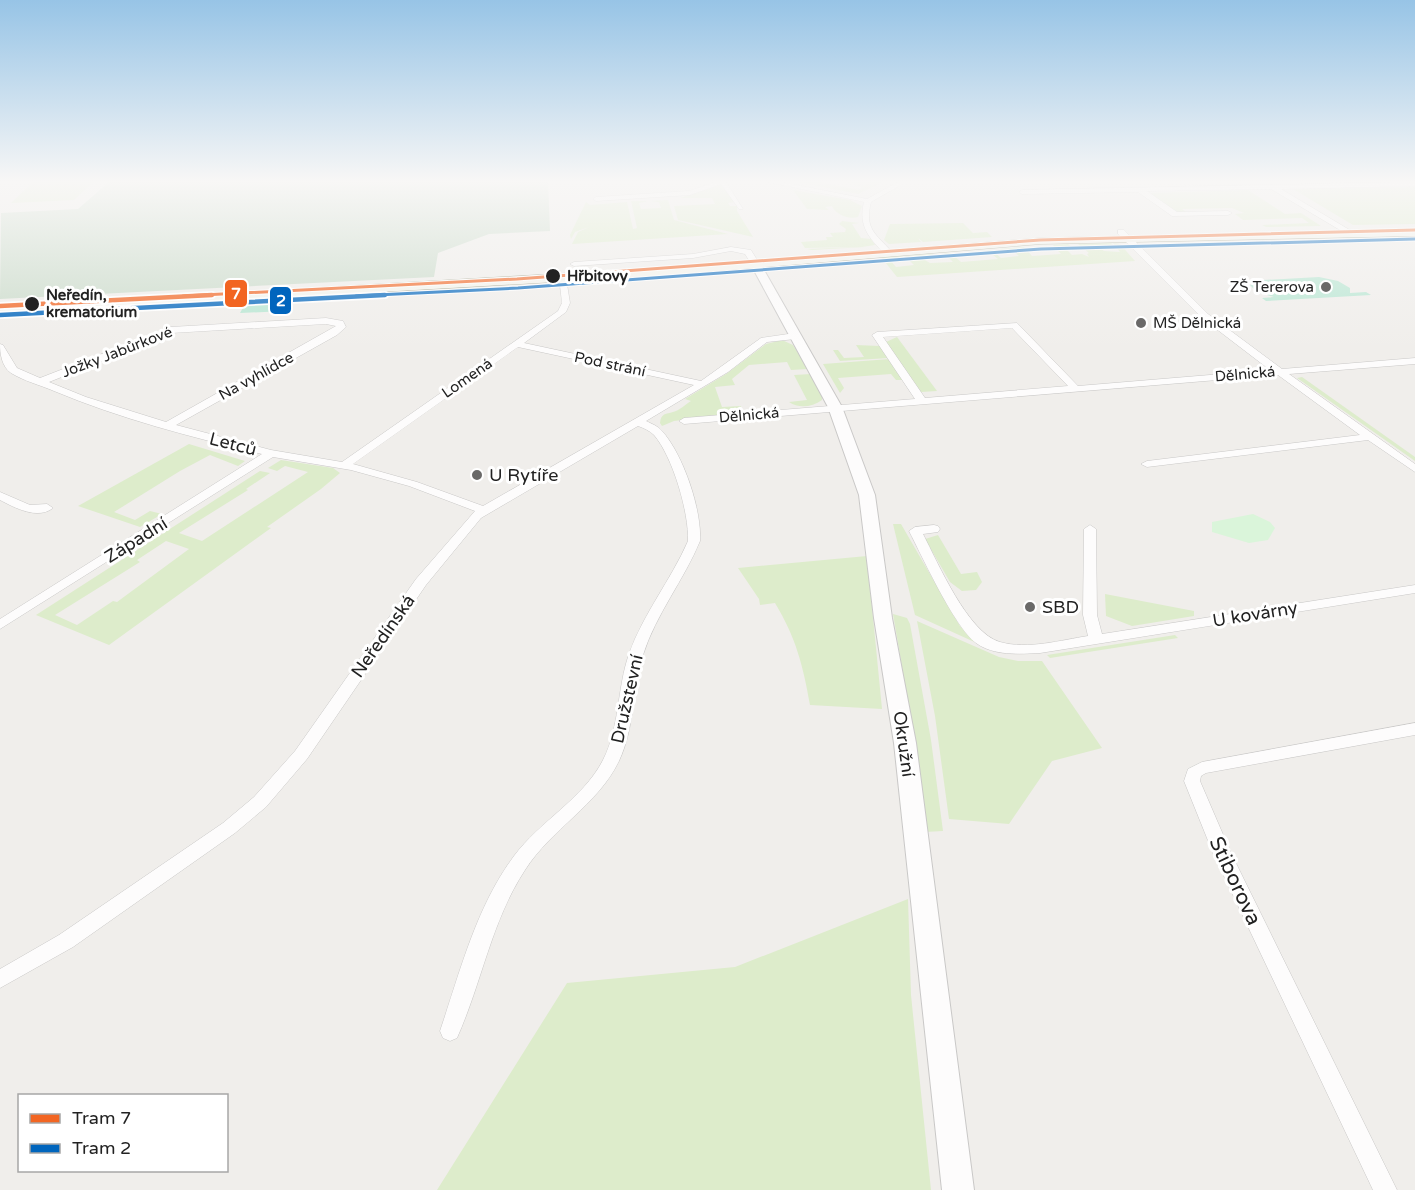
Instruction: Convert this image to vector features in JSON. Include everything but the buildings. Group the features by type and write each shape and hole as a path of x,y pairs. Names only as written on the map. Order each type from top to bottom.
{"main road":[{"path":"0,310 562,278 753,260 1089,238"},
{"path":"0,302 721,263"}],"street":[{"path":"876,238 886,250"},
{"path":"1127,238 1204,316 1415,469"},
{"path":"574,264 693,256 731,249 746,251 753,260"},
{"name":"Okružní","path":"753,260 835,407 864,485 874,531 883,618 905,743 958,1190"},
{"name":"Lomená","path":"343,465 564,309 566,301 562,278"},
{"name":"Jožky Jabůrkové","path":"39,382 176,329 339,322"},
{"name":"Na vyhlídce","path":"166,426 334,333 340,327 339,322"},
{"path":"921,400 877,336 1014,326 1075,388"},
{"name":"Neředínská","path":"0,979 66,941 229,828 260,802 301,755 421,582 467,525 483,510 702,384 764,340 795,336"},
{"name":"Pod strání","path":"517,344 702,384"},
{"name":"Letců","path":"1,351 13,370 82,399 166,426 271,453 343,465 413,484 483,510"},
{"name":"Dělnická","path":"684,421 1415,361"},
{"name":"Družstevní","path":"450,1031 492,916 513,873 531,848 588,791 610,762 622,729 637,653 694,541 696,528 693,514 665,443 654,429 639,422"},
{"path":"1147,464 1368,437"},
{"name":"Západní","path":"0,625 271,453"},
{"path":"0,496 32,510 47,508"},
{"name":"U kovárny","path":"934,529 915,531 974,633 980,639 1000,648 1040,648 1415,589"},
{"path":"1090,529 1090,615 1096,639"},
{"name":"Stiborova","path":"1385,1190 1227,864 1191,781 1194,773 1202,768 1415,729"}],"green space":[{"path":"1,238 480,238 438,253 434,277 0,299"},
{"path":"575,238 673,238 572,244"},
{"path":"826,238 861,238 871,239 875,245 862,247 865,247 812,250 807,249 857,247 805,248 801,242 827,240"},
{"path":"885,238 985,238 923,242 918,238 921,242 889,244 884,240"},
{"path":"1111,243 1114,246 1098,247 1104,251 1120,252 1113,243 1120,244 1135,261 897,277 881,257 902,256 905,258 890,260 896,267 914,265 905,256 932,254 935,256 923,259 930,263 953,262 944,253 951,253 961,262 998,259 987,250 992,250 1001,258 1019,256 1013,251 1003,252 1000,249 1024,247 1032,256 1061,254 1053,245 1068,244 1072,247 1065,248 1072,255 1082,254 1089,257 1087,254 1089,253 1078,244"},
{"path":"1319,277 1338,281 1350,288 1350,293 1366,292 1371,295 1266,301 1262,298 1274,297 1257,292 1250,285 1263,280"},
{"path":"290,302 286,311 240,313 245,304"},
{"path":"897,337 937,391 921,392 886,342"},
{"path":"782,340 793,345 808,369 791,370 787,362 749,365 732,379 735,385 715,387 722,407 741,406 742,413 674,421 662,426 660,423 663,416 691,401 685,399 726,374 766,344"},
{"path":"856,345 880,346 889,358 840,361 833,350 838,350 844,358 864,357"},
{"path":"890,359 904,380 896,380 891,374 838,378 844,388 840,393 823,364"},
{"path":"811,374 822,400 806,406 797,406 789,402 807,400 794,375"},
{"path":"1302,377 1415,457 1415,461 1297,378"},
{"path":"189,444 245,461 238,466 210,455 114,512 135,520 150,511 162,514 140,527 78,506"},
{"path":"281,460 333,468 340,473 267,527 271,528 109,645 36,615 260,471 270,473 246,489 248,490 179,533 202,541 308,472 285,466 277,471 268,468","holes":["166,541 189,549 117,602 113,601 77,625 55,615 140,562 137,560"]},
{"path":"1253,514 1270,522 1275,528 1268,540 1249,543 1212,532 1212,522"},
{"path":"893,524 901,524 960,626 981,645 915,615"},
{"path":"938,535 961,574 977,572 982,582 976,590 962,591 950,582 925,539"},
{"path":"867,556 882,709 810,705 798,652 782,616 775,603 760,605 759,599 738,568"},
{"path":"1105,594 1194,611 1194,616 1132,626 1106,616"},
{"path":"893,614 907,618 910,624 931,740 943,831 925,832 915,743"},
{"path":"917,621 999,657 1018,661 1042,661 1102,748 1052,761 1009,824 949,819 935,716"},
{"path":"1175,635 1178,638 1050,658 1047,655"},
{"path":"908,899 911,995 931,1190 437,1190 567,983 735,967"}],"tram line":[{"name":"7","path":"0,306 517,279 1040,240 1132,238"},
{"name":"2","path":"0,315 518,288 1041,249 1415,239"}],"place":[{"name":"Hřbitovy","path":"553,276"},
{"name":"ZŠ Tererova","path":"1326,287"},
{"name":"Neředín, krematorium","path":"32,304"},
{"name":"MŠ Dělnická","path":"1141,323"},
{"name":"U Rytíře","path":"477,475"},
{"name":"SBD","path":"1030,607"}]}
